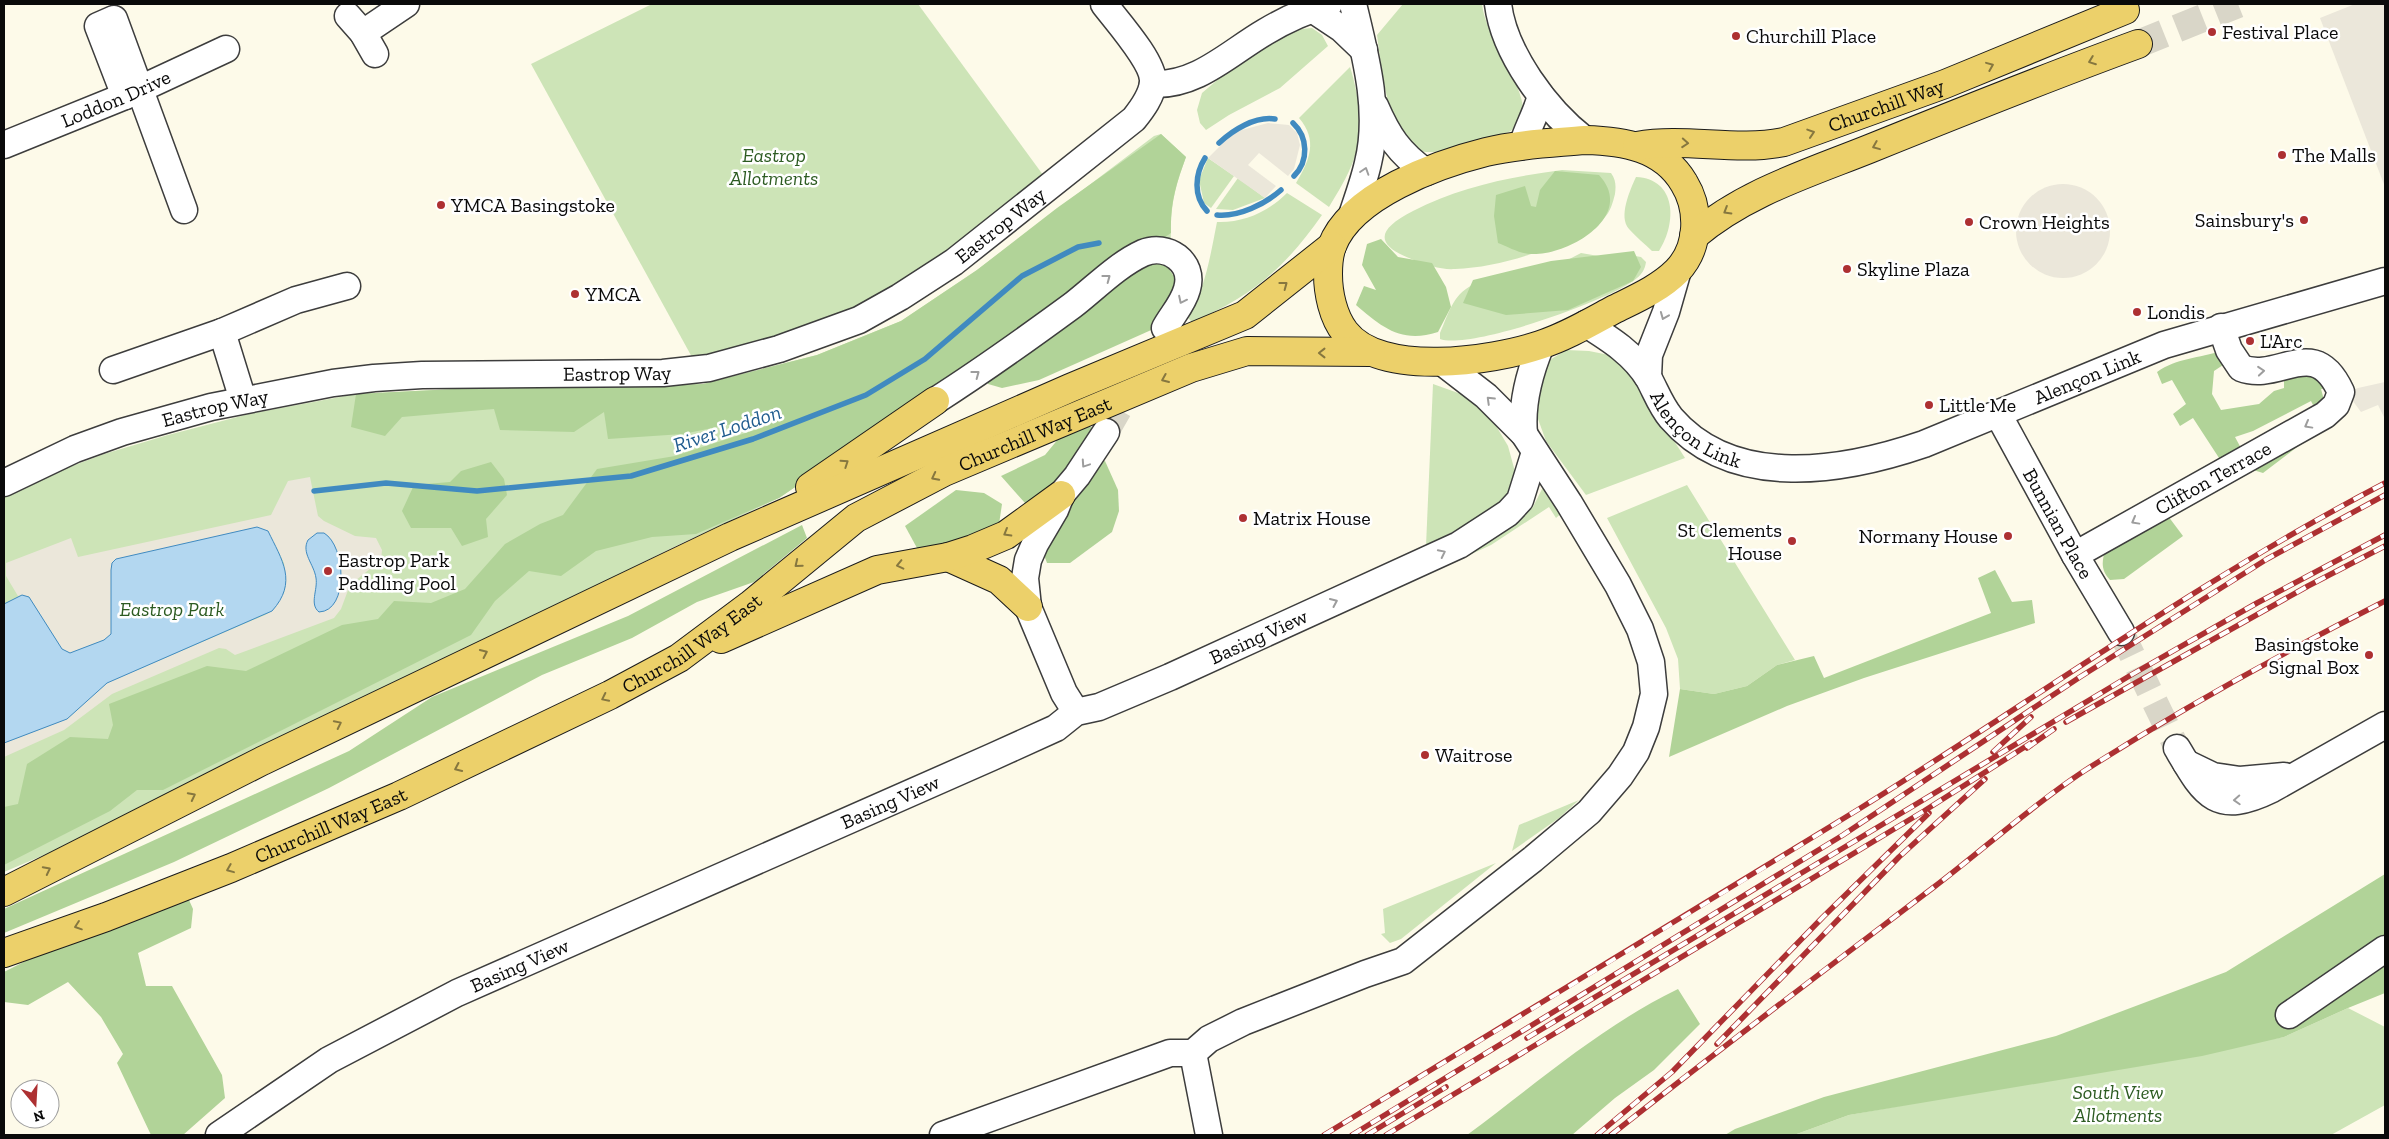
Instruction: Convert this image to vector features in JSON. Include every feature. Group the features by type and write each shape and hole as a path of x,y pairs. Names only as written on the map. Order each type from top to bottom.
{"main road":[{"name":"Churchill Way","path":"1637,146 1680,142 1724,146 1763,146 1784,142 1945,84 2125,10"},
{"name":"Churchill Way","path":"1694,236 1714,219 1734,207 1779,186 1921,127 2138,44"},
{"path":"1585,140 1622,142 1637,146 1660,157 1677,171 1693,197 1696,215 1691,246 1678,270 1655,288 1586,324 1541,345 1507,354 1442,362 1410,360 1371,352 1345,333 1334,310 1328,280 1332,246 1351,218 1383,192 1398,183 1487,151 1585,140"},
{"name":"Churchill Way East","path":"4,892 280,752 730,537 1007,415 1245,315 1332,246"},
{"name":"Churchill Way East","path":"4,953 106,917 231,868 399,796 610,695 679,658 750,604 856,518 944,472 1191,368 1247,351 1371,352"},
{"path":"730,537 812,486 936,401"},
{"path":"679,658 877,570 948,557 1006,535 1061,495"},
{"path":"948,557 999,580 1028,607"}],"street":[{"path":"362,34 406,4"},
{"path":"1104,4 1150,69 1153,84 1168,85 1191,78 1268,30 1320,6 1364,50"},
{"path":"1351,218 1368,162 1372,101 1364,50 1353,4"},
{"path":"1498,4 1503,27 1513,49 1541,96 1569,128 1585,140"},
{"name":"Loddon Drive","path":"4,145 133,92 226,49"},
{"name":"Eastrop Way","path":"4,483 75,449 122,432 243,400 374,378 663,373 709,368 779,350 859,320 900,297 954,262 1134,119 1148,98 1153,84"},
{"path":"133,92 184,210"},
{"path":"1522,146 1527,129 1537,111 1541,96"},
{"path":"1372,101 1387,135 1408,160 1426,172"},
{"path":"936,401 1021,343 1122,267 1144,253 1163,249 1178,256 1186,268 1188,287 1165,328"},
{"name":"Alençon Link","path":"1648,377 1649,355 1666,312 1678,270"},
{"name":"Alençon Link","path":"1586,324 1622,347 1648,377 1670,416 1697,440 1733,458 1777,467 1823,468 1868,461 1924,444 2164,345 2385,281"},
{"path":"113,370 222,332 296,300 347,286"},
{"name":"Clifton Terrace","path":"2075,555 2324,415 2336,405 2341,392 2334,379 2323,367 2310,362 2290,363 2262,372 2241,368 2229,350 2221,327"},
{"path":"222,332 243,400"},
{"name":"Basing View","path":"219,1135 329,1060 457,994 1056,728 1076,712 1108,703 1459,545 1508,513 1520,500 1530,444 1522,416 1524,401 1532,367 1541,345"},
{"path":"943,1135 1170,1053 1193,1053 1209,1039 1243,1022 1402,961 1533,859 1589,812 1620,776 1636,752 1646,727 1654,694 1654,682 1648,647 1618,585 1569,503 1530,444 1486,396 1442,362"},
{"name":"Bunnian Place","path":"1998,414 2075,555 2121,632"},
{"path":"1076,712 1064,693 1028,607 1025,578 1028,560 1061,495 1077,476 1106,432"},
{"path":"2182,755 2213,776 2240,780 2267,779 2296,774 2385,725"},
{"path":"2288,1015 2385,949"},
{"path":"1193,1053 1209,1135"}],"green space":[{"name":"Eastrop Allotments","path":"652,4 918,4 1046,179 916,279 817,326 693,359 531,64"},
{"path":"1403,4 1482,4 1490,31 1513,76 1523,104 1523,115 1516,127 1509,132 1457,148 1426,152 1413,148 1403,137 1389,103 1384,84 1377,35"},
{"path":"1312,28 1322,35 1328,46 1280,88 1229,115 1206,130 1200,123 1197,110 1202,93 1242,59 1291,30"},
{"path":"1350,67 1358,101 1359,137 1352,165 1329,207 1296,183 1305,166 1310,150 1309,134 1299,118"},
{"name":"Eastrop Park","path":"1161,134 1186,157 1178,179 1174,199 1171,219 1171,243 977,362 779,498 676,546 96,833 4,872 4,497 40,478 104,454 168,435 249,414 356,394 455,389 700,385 817,355 901,321 977,270 1154,136"},
{"path":"1161,134 1186,157 1174,194 1171,233 779,498 696,534 652,537 596,551 561,576 529,571 495,601 471,635 163,790 137,790 110,811 4,865 4,807 18,804 27,764 70,737 108,739 113,725 109,704 207,666 246,671 342,625 378,619 394,601 431,603 465,589 505,544 540,524 563,515 597,469 675,456 770,425 766,417 683,434 608,439 604,412 574,432 500,430 494,409 402,417 385,436 351,427 356,394 455,389 703,384 817,355 901,321 977,270 1057,208"},
{"path":"1208,158 1234,176 1211,208 1204,203 1199,180"},
{"path":"1562,170 1611,173 1615,181 1615,191 1611,207 1604,218 1554,245 1505,262 1472,268 1445,269 1414,260 1392,249 1386,243 1387,231 1401,218 1448,195 1485,184"},
{"path":"1555,171 1599,175 1609,190 1610,205 1604,219 1593,231 1579,241 1546,253 1527,254 1498,243 1494,216 1496,195 1525,186 1531,206 1536,207 1540,190"},
{"path":"1636,177 1659,185 1666,194 1670,204 1669,228 1659,251 1652,251 1626,224 1626,203"},
{"path":"1238,178 1265,198 1233,210 1216,209"},
{"path":"1287,193 1322,215 1294,251 1265,279 1232,302 1192,322 1188,318 1203,283 1217,222 1236,221 1255,215 1272,206"},
{"path":"1381,239 1398,257 1432,263 1446,287 1451,307 1438,332 1425,335 1403,335 1384,326 1356,305 1364,286 1376,290 1362,265 1367,244"},
{"path":"1634,251 1641,267 1633,281 1568,310 1506,315 1463,303 1473,280 1551,261"},
{"path":"1581,253 1616,259 1635,256 1641,257 1646,262 1644,269 1637,278 1623,287 1572,310 1540,321 1480,337 1456,340 1440,339 1440,333 1455,300 1465,289 1472,285 1558,265"},
{"path":"1149,259 1167,266 1179,284 1158,327 1039,380 1002,388 988,384 988,378"},
{"path":"1566,350 1589,351 1609,355 1629,370 1685,458 1586,495 1546,441 1534,408 1545,363"},
{"path":"2222,351 2229,361 2214,371 2212,394 2221,410 2259,404 2274,391 2284,388 2284,377 2297,375 2312,377 2327,388 2321,389 2324,400 2313,405 2311,401 2253,431 2235,437 2242,450 2221,461 2193,418 2180,426 2173,414 2186,404 2172,380 2162,384 2157,372 2180,361"},
{"path":"1433,384 1461,394 1492,419 1508,446 1517,479 1512,495 1466,525 1426,546"},
{"path":"1084,424 1093,428 1050,501 1025,503 1001,476 1045,455 1059,438"},
{"path":"2326,425 2263,473 2250,469 2168,516 2183,536 2124,579 2110,580 2107,576 2103,568 2106,547"},
{"path":"1105,461 1118,490 1119,511 1112,532 1070,563 1047,563 1044,555 1091,464"},
{"path":"491,462 504,479 507,495 486,519 488,537 462,546 451,528 411,528 402,511 414,485 450,482 461,471"},
{"path":"1687,485 1795,660 1777,665 1747,686 1714,694 1680,689 1678,659 1666,628 1607,518"},
{"path":"1545,487 1565,510 1556,518 1549,507 1491,545 1424,576 1423,573 1477,544 1533,507 1542,489"},
{"path":"956,490 984,493 1002,504 998,531 981,546 917,548 905,526"},
{"path":"802,525 807,538 754,582 697,602 632,638 542,675 329,788 174,862 4,933 4,909 349,751 432,697 628,616"},
{"path":"1995,570 2012,602 2032,600 2035,623 1864,678 1787,706 1669,757 1680,689 1714,694 1747,686 1777,665 1814,656 1824,678 1991,613 1978,578"},
{"path":"1579,800 1559,818 1512,851 1519,825"},
{"path":"1496,863 1401,939 1390,943 1381,934 1385,933 1383,909"},
{"path":"2385,874 2385,993 2284,1037 2202,1056 1849,1115 1794,1135 1725,1135 1735,1129 1824,1097 2056,1036 2226,972"},
{"path":"185,891 193,909 191,928 138,953 146,986 172,986 222,1075 225,1098 183,1135 151,1135 117,1063 123,1054 101,1017 68,982 28,1005 4,1002 4,972 49,949"},
{"path":"1678,989 1700,1024 1654,1070 1615,1098 1572,1135 1467,1135 1595,1038 1649,1004"},
{"name":"South View Allotments","path":"2348,1008 2385,1027 2385,1105 2331,1135 1794,1135 1849,1115 2284,1037"}],"shaded area":[{"path":"2355,4 2385,4 2385,187 2320,18"},
{"path":"1268,123 1289,125 1297,133 1300,145 1294,169 1288,176 1259,153 1248,165 1276,186 1265,198 1208,158 1238,131"},
{"path":"2063,184 2081,187 2096,198 2107,213 2110,231 2107,249 2096,264 2081,275 2063,278 2045,275 2030,264 2019,249 2016,231 2019,213 2030,198 2045,187"},
{"path":"2385,382 2385,419 2378,405 2361,412 2347,393 2358,388"},
{"path":"310,477 318,516 324,521 355,536 376,538 382,550 381,560 350,585 341,609 334,618 235,655 226,649 219,648 112,694 64,730 4,757 4,743 67,719 107,683 272,611 284,593 286,583 284,563 268,531 112,563 111,634 104,640 70,653 62,649 29,597 18,596 6,576 6,563 71,538 78,557 271,515 288,481"}],"water":[{"path":"257,527 268,531 285,571 286,581 284,590 272,611 107,683 67,719 4,743 4,604 22,595 29,597 62,649 70,653 104,640 111,634 111,570 112,563 116,559"},
{"name":"Eastrop Park Paddling Pool","path":"317,533 324,533 331,540 337,551 341,577 340,590 336,601 329,609 319,612 314,601 315,573 306,549 308,540"}],"waterway":[{"path":"1219,143 1245,125 1260,120 1275,119"},
{"path":"1293,123 1302,135 1305,149 1302,163 1294,176"},
{"path":"1205,158 1199,171 1197,185 1199,199 1207,211"},
{"path":"1217,215 1243,212 1267,200 1281,190"},
{"name":"River Loddon","path":"314,491 386,483 477,491 631,476 753,439 866,395 925,359 1022,276 1078,247 1099,243"}],"tunnel":[{"path":"2138,44 2238,4"},
{"path":"1106,432 1134,383"},
{"path":"2121,632 2177,748"}],"railway":[{"path":"1324,1135 1859,809 2250,559 2385,483"},
{"path":"1352,1135 1843,835 2080,677 2267,559 2385,495"},
{"path":"1527,1038 2131,675 2257,603 2385,535"},
{"path":"2066,722 2308,586 2385,546"},
{"path":"1611,1135 1934,887 2064,784 2121,748 2270,661 2385,601"},
{"path":"1993,752 2031,717"},
{"path":"2027,748 2054,729"},
{"path":"1386,1135 1924,811 2031,743"},
{"path":"1717,1044 1899,857 1985,779"},
{"path":"1597,1135 1672,1072 1823,917 1929,813"},
{"path":"1367,1135 1446,1087"}],"place":[{"name":"Festival Place","path":"2212,32"},
{"name":"Churchill Place","path":"1736,36"},
{"name":"The Malls","path":"2282,155"},
{"name":"YMCA Basingstoke","path":"441,205"},
{"name":"Sainsbury's","path":"2304,220"},
{"name":"Crown Heights","path":"1969,222"},
{"name":"Skyline Plaza","path":"1847,269"},
{"name":"YMCA","path":"575,294"},
{"name":"Londis","path":"2137,312"},
{"name":"L'Arc","path":"2250,341"},
{"name":"Little Me","path":"1929,405"},
{"name":"Matrix House","path":"1243,518"},
{"name":"Normany House","path":"2008,536"},
{"name":"St Clements House","path":"1792,541"},
{"name":"Eastrop Park Paddling Pool","path":"328,571"},
{"name":"Basingstoke Signal Box","path":"2369,655"},
{"name":"Waitrose","path":"1425,755"}]}
